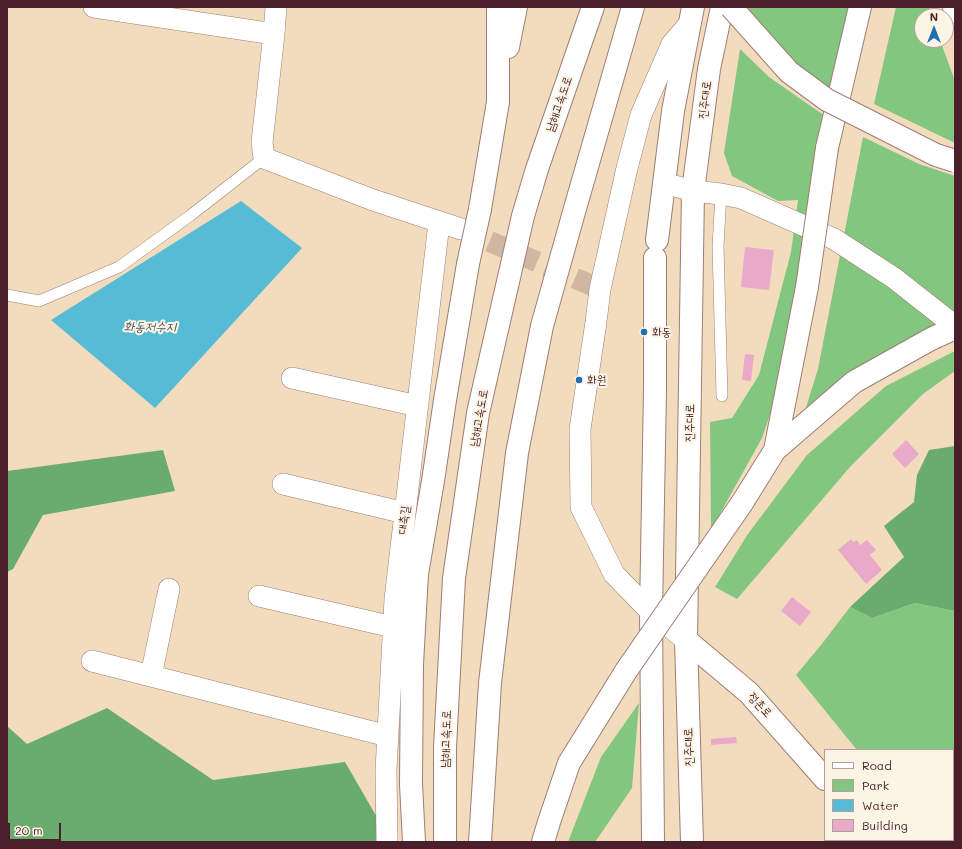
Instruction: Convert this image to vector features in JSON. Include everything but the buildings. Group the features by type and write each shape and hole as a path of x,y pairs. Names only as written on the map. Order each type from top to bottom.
{"main road":[{"path":"498,7 498,102"},
{"path":"414,842 411,784 412,664 417,574 468,264 480,209 516,7"},
{"name":"남해고속도로","path":"445,842 445,747 454,578 478,414 523,216 537,169 592,7"},
{"path":"480,842 490,683 517,454 542,326 633,7"},
{"name":"진주대로","path":"692,842 686,640 693,190 709,69 722,7"},
{"path":"730,7 789,72 827,100 936,155 955,161"},
{"path":"775,450 807,286 827,148 860,7"},
{"path":"954,7 955,12"},
{"path":"653,842 651,612 656,249 673,111 692,15"},
{"path":"543,842 548,822 569,763 626,671 742,503 775,450 854,382 955,327"},
{"name":"정촌로","path":"686,640 749,693 824,778"}],"street":[{"path":"94,7 274,34"},
{"path":"276,7 262,142 264,158 373,200 461,229"},
{"path":"686,640 651,612 614,574 581,507 580,429 600,289 627,168 641,115 672,44 692,15"},
{"path":"664,183 693,190 741,198 834,239 894,278 955,327"},
{"name":"대축길","path":"387,842 386,771 395,599 439,223"},
{"path":"292,378 418,406"},
{"path":"283,484 405,513"},
{"path":"151,676 169,589"},
{"path":"259,596 393,626"},
{"path":"92,661 388,736"}],"lane":[{"path":"7,295 39,301 119,267 191,215 264,158"},
{"path":"721,194 718,246 722,396"}],"green space":[{"path":"748,7 860,7 833,92 796,65 746,12"},
{"path":"896,7 929,7 914,8 914,48 943,48 955,81 955,143 874,104"},
{"path":"740,49 769,77 825,116 791,354 762,438 711,530 710,422 732,418 759,375 791,252 798,200 778,201 732,176 724,153"},
{"path":"863,137 919,164 955,176 955,313 869,365 801,424 818,369"},
{"path":"955,351 955,371 923,394 850,467 737,599 715,587 748,534 807,455 886,386"},
{"path":"955,446 955,611 915,603 872,618 850,607 904,557 884,526 914,502 917,475 929,450"},
{"path":"163,450 175,491 43,515 13,569 7,572 7,471"},
{"path":"915,603 955,611 955,842 935,841 954,841 954,749 856,749 796,675 850,607 872,618"},
{"path":"639,703 632,788 595,842 568,842 601,757"},
{"path":"107,708 213,780 345,762 382,826 382,842 7,842 7,726 27,744"}],"water":[{"name":"화동저수지","path":"241,201 302,248 155,408 51,320"}],"tunnel":[{"path":"461,229 600,289"}],"place":[{"name":"화동","path":"644,332"},
{"name":"화원","path":"579,380"}]}
